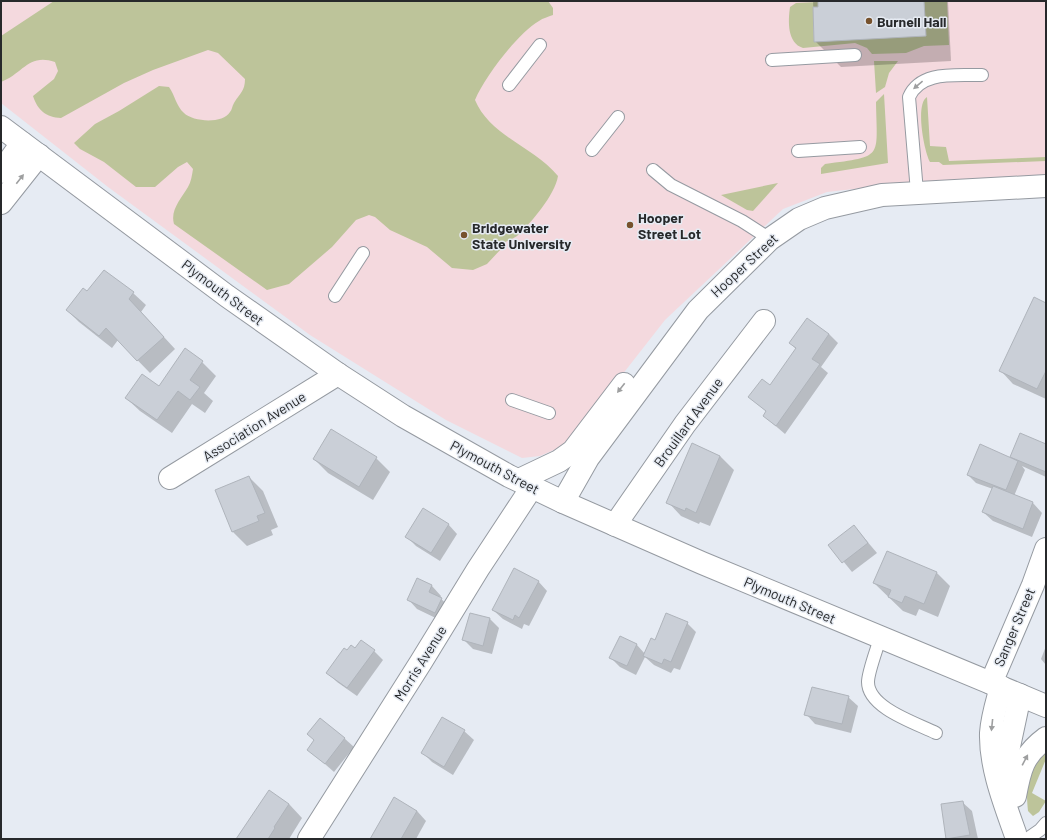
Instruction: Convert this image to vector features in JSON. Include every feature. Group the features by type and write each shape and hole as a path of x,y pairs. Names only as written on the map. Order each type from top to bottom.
{"street":[{"name":"Plymouth Street","path":"1,127 228,296 338,374 403,416 526,484 563,502 880,638 1046,706"},
{"path":"1,172 30,149"},
{"path":"1,203 30,149"},
{"name":"Hooper Street","path":"563,502 588,458 698,310 770,238 799,219 825,208 882,195 1046,186"},
{"path":"526,484 573,451 662,336 672,325 736,271"},
{"name":"Brouillard Avenue","path":"616,525 685,424 764,321"},
{"name":"Association Avenue","path":"170,478 338,374"},
{"name":"Morris Avenue","path":"309,839 478,569 526,484"},
{"name":"Sanger Street","path":"1004,688 1033,585 1046,549"},
{"path":"1004,688 1007,756 1006,766 1012,811 1019,837"},
{"path":"1004,688 993,716 991,734 992,751 998,783 1019,837"},
{"path":"1012,811 1021,767 1026,756 1034,747 1046,738"}],"lane":[{"path":"509,85 540,45"},
{"path":"772,60 855,55"},
{"path":"917,192 909,97 913,88 931,77 982,75"},
{"path":"592,150 618,117"},
{"path":"798,151 860,147"},
{"path":"653,170 671,185 742,221 770,238"},
{"path":"336,296 363,253"},
{"path":"512,400 549,413"},
{"path":"880,638 868,682 871,694 879,705 936,733"},
{"path":"1019,837 1040,830 1046,823"}],"shaded area":[{"name":"Bridgewater State University","path":"1,1 1046,1 1046,177 908,183 827,192 783,209 665,320 568,444 540,456 522,458 446,420 310,335 108,187 1,103"}],"green space":[{"path":"54,1 548,1 553,8 553,15 542,19 530,27 521,36 494,68 475,100 491,123 537,157 558,176 556,184 542,208 523,230 515,237 503,243 501,249 487,264 473,270 452,268 427,247 390,230 375,217 369,215 356,220 332,247 289,284 267,290 174,224 173,219 175,209 189,185 192,176 193,169 187,162 178,167 155,187 136,187 104,162 80,149 74,143 95,124 159,86 169,87 179,107 188,116 201,120 215,120 221,118 226,116 231,111 233,104 243,89 245,79 218,53 208,50 153,70 124,83 61,118 47,115 37,106 33,96 54,79 58,71 55,62 38,60 32,62 1,82 1,36"},
{"path":"924,1 947,1 949,45 924,46 906,53 872,54 867,48 855,43 803,48 791,37 789,25 790,7 796,3 818,2 818,7 813,7 814,41 926,36"},
{"path":"874,61 898,61 889,73 885,87 876,93"},
{"path":"884,94 888,163 821,174 821,168 825,164 858,159 867,156 873,151 876,145 877,135 876,102"},
{"path":"927,97 930,146 946,147 949,161 1046,157 1046,161 943,165 939,162 930,162 925,148 921,118 923,101"},
{"path":"778,183 753,211 747,210 721,195"},
{"path":"1046,753 1046,759 1032,793 1046,801 1039,812 1033,816 1028,811 1028,779 1034,764"}],"building":[{"name":"Burnell Hall","path":"818,1 924,1 926,36 814,42 813,7 818,7"},
{"path":"104,270 134,292 129,299 164,337 137,361 106,328 99,336 66,310 83,288 87,291"},
{"path":"1034,297 1046,303 1046,371 1037,389 999,371"},
{"path":"807,318 829,334 812,359 820,364 776,426 763,416 766,411 748,397 762,379 770,385 796,348 789,343"},
{"path":"185,348 203,361 190,380 200,387 190,400 178,391 157,420 125,398 142,374 159,386"},
{"path":"331,429 377,457 359,487 313,459"},
{"path":"1020,433 1046,444 1046,472 1010,457"},
{"path":"692,443 720,456 696,513 686,508 685,511 666,503"},
{"path":"980,444 1018,461 1006,490 967,475"},
{"path":"249,476 265,513 257,516 259,521 232,532 215,490"},
{"path":"993,486 1033,502 1023,529 982,512"},
{"path":"423,508 449,524 431,553 405,537"},
{"path":"854,525 868,543 842,563 828,545"},
{"path":"887,551 937,572 924,604 905,596 902,603 888,597 891,590 873,583"},
{"path":"514,568 539,581 519,618 515,615 513,620 492,610"},
{"path":"417,578 432,585 429,592 442,598 435,613 407,600"},
{"path":"470,613 490,618 483,646 462,640"},
{"path":"666,613 688,622 671,662 664,659 662,664 643,656 651,638 655,640"},
{"path":"620,636 637,644 627,666 609,658"},
{"path":"361,640 375,650 347,688 326,673 344,648 347,650 351,645 355,648"},
{"path":"812,687 849,696 842,724 804,715"},
{"path":"442,717 465,730 444,767 421,753"},
{"path":"320,718 345,738 325,764 307,750 314,740 307,734"},
{"path":"269,790 289,804 268,839 236,839"},
{"path":"394,797 417,811 401,839 370,839"},
{"path":"963,801 970,835 946,839 941,804"}],"place":[{"name":"Burnell Hall","path":"869,21"},
{"name":"Hooper Street Lot","path":"630,225"},
{"name":"Bridgewater State University","path":"464,235"}]}
